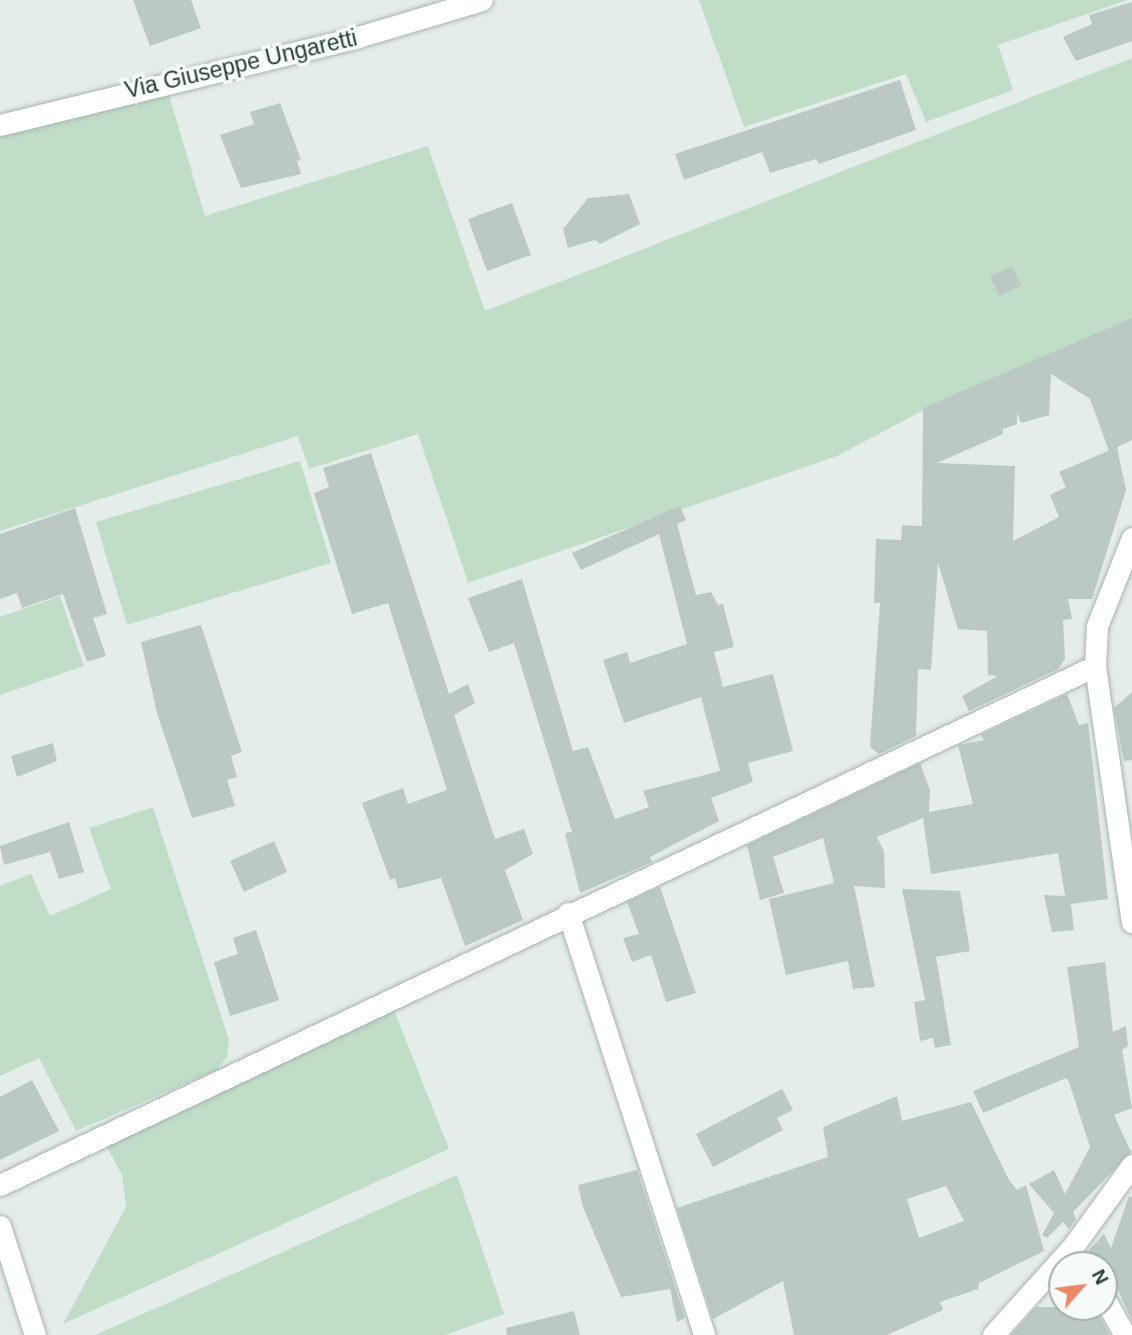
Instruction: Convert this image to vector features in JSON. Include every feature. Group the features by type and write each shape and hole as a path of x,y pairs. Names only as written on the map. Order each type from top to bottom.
{"street":[{"name":"Via Giuseppe Ungaretti","path":"0,125 358,37 482,0"},
{"path":"1132,538 1097,626 1095,666 1132,922"},
{"path":"0,1185 568,913 1095,666"},
{"path":"568,913 704,1335"},
{"path":"993,1335 1074,1245 1132,1165"},
{"path":"0,1226 35,1335"},
{"path":"1074,1245 1077,1251"}],"green space":[{"path":"699,0 1127,0 998,45 1013,90 926,122 906,74 744,127"},
{"path":"1132,58 1132,321 924,410 837,456 468,583 418,434 309,469 298,436 0,531 0,136 168,92 205,216 428,146 485,311"},
{"path":"300,461 331,563 127,625 96,522"},
{"path":"60,596 84,666 0,695 0,617"},
{"path":"153,807 229,1040 227,1057 217,1070 76,1131 39,1058 0,1076 0,886 31,874 50,916 111,889 89,828"},
{"path":"392,1005 449,1149 63,1324 126,1207 122,1175 106,1145"},
{"path":"457,1175 504,1314 445,1335 95,1335"}],"building":[{"path":"133,0 191,0 201,28 150,46"},
{"path":"1132,2 1132,41 1076,61 1063,37 1092,24 1089,15"},
{"path":"900,80 916,130 819,164 816,159 770,173 762,152 684,180 675,154"},
{"path":"280,103 301,160 297,161 301,174 241,188 220,135 254,124 250,112"},
{"path":"629,194 640,224 600,244 595,240 568,248 563,229 588,198"},
{"path":"512,203 531,255 487,271 468,219"},
{"path":"1012,266 1021,286 999,296 990,276"},
{"path":"1132,318 1132,440 1117,447 1126,490 1092,599 1068,599 1072,619 1063,620 1065,659 1058,669 969,711 962,696 998,676 988,675 987,631 958,629 938,563 931,670 918,669 916,736 879,754 870,747 880,603 874,603 876,539 901,540 902,525 922,526 923,408","holes":["1051,374 1090,399 1109,451 1059,472 1066,487 1050,495 1059,517 1013,541 1015,466 937,463 1003,434 1003,429 1017,424 1017,413 1021,423 1049,415"]},
{"path":"371,453 449,694 468,684 475,703 454,715 495,839 524,829 533,854 505,870 523,920 465,946 441,878 398,889 395,878 390,880 362,803 403,788 408,804 447,790 388,603 352,614 314,493 329,487 323,468"},
{"path":"680,506 686,520 677,524 696,595 711,592 718,605 723,604 734,647 714,652 723,687 773,674 793,751 748,763 753,782 711,798 719,821 650,857 652,862 580,893 565,833 572,832 514,643 489,652 468,598 522,579 573,751 588,747 615,819 649,807 643,791 720,771 701,697 624,723 603,660 627,652 630,663 687,644 659,534 581,570 572,553"},
{"path":"75,508 107,614 93,618 106,656 87,662 63,594 22,608 17,593 0,599 0,534"},
{"path":"201,625 242,752 231,756 237,777 227,780 235,806 192,818 157,713 141,642"},
{"path":"1132,692 1132,760 1124,761 1114,708"},
{"path":"1067,694 1079,725 1088,723 1108,899 1071,904 1074,930 1052,932 1044,895 1065,896 1058,853 931,874 923,818 877,837 884,851 885,888 854,886 875,987 853,989 848,961 786,975 769,899 834,883 823,838 773,857 784,893 760,900 747,845 920,763 930,790 929,812 973,804 958,745 984,740 981,735"},
{"path":"53,743 57,761 17,777 11,756"},
{"path":"69,822 84,872 59,879 50,852 4,865 0,846"},
{"path":"274,841 287,872 244,892 230,861"},
{"path":"660,887 696,993 666,1002 651,955 632,962 623,938 639,934 627,902"},
{"path":"902,889 960,891 970,951 936,957 951,1045 935,1048 933,1038 920,1041 914,1002 925,1000"},
{"path":"256,930 279,1000 230,1016 214,962 238,954 233,938"},
{"path":"1105,962 1113,1032 1126,1026 1128,1046 1122,1050 1132,1108 1114,1115 1131,1152 1073,1212 1076,1219 1069,1229 1063,1222 1047,1238 1042,1235 1054,1213 1029,1184 1054,1170 1065,1194 1090,1147 1069,1082 1066,1078 983,1113 973,1091 1079,1047 1067,967"},
{"path":"32,1080 59,1131 0,1160 0,1097"},
{"path":"782,1089 793,1110 777,1118 783,1130 713,1167 696,1134"},
{"path":"897,1096 902,1121 971,1102 1009,1180 1017,1190 1026,1185 1044,1251 979,1283 978,1289 940,1302 943,1310 887,1335 794,1335 783,1281 713,1319 677,1208 828,1157 823,1127","holes":["946,1186 964,1221 919,1238 907,1199"]},
{"path":"637,1170 685,1318 677,1322 670,1289 621,1297 583,1207 578,1185"},
{"path":"1129,1196 1132,1197 1132,1321 1118,1290 1118,1251 1088,1251 1104,1234 1111,1248"},
{"path":"1036,1307 1048,1307 1048,1321 1102,1321 1110,1335 1011,1335"},
{"path":"574,1311 580,1335 507,1335 506,1328"}]}
